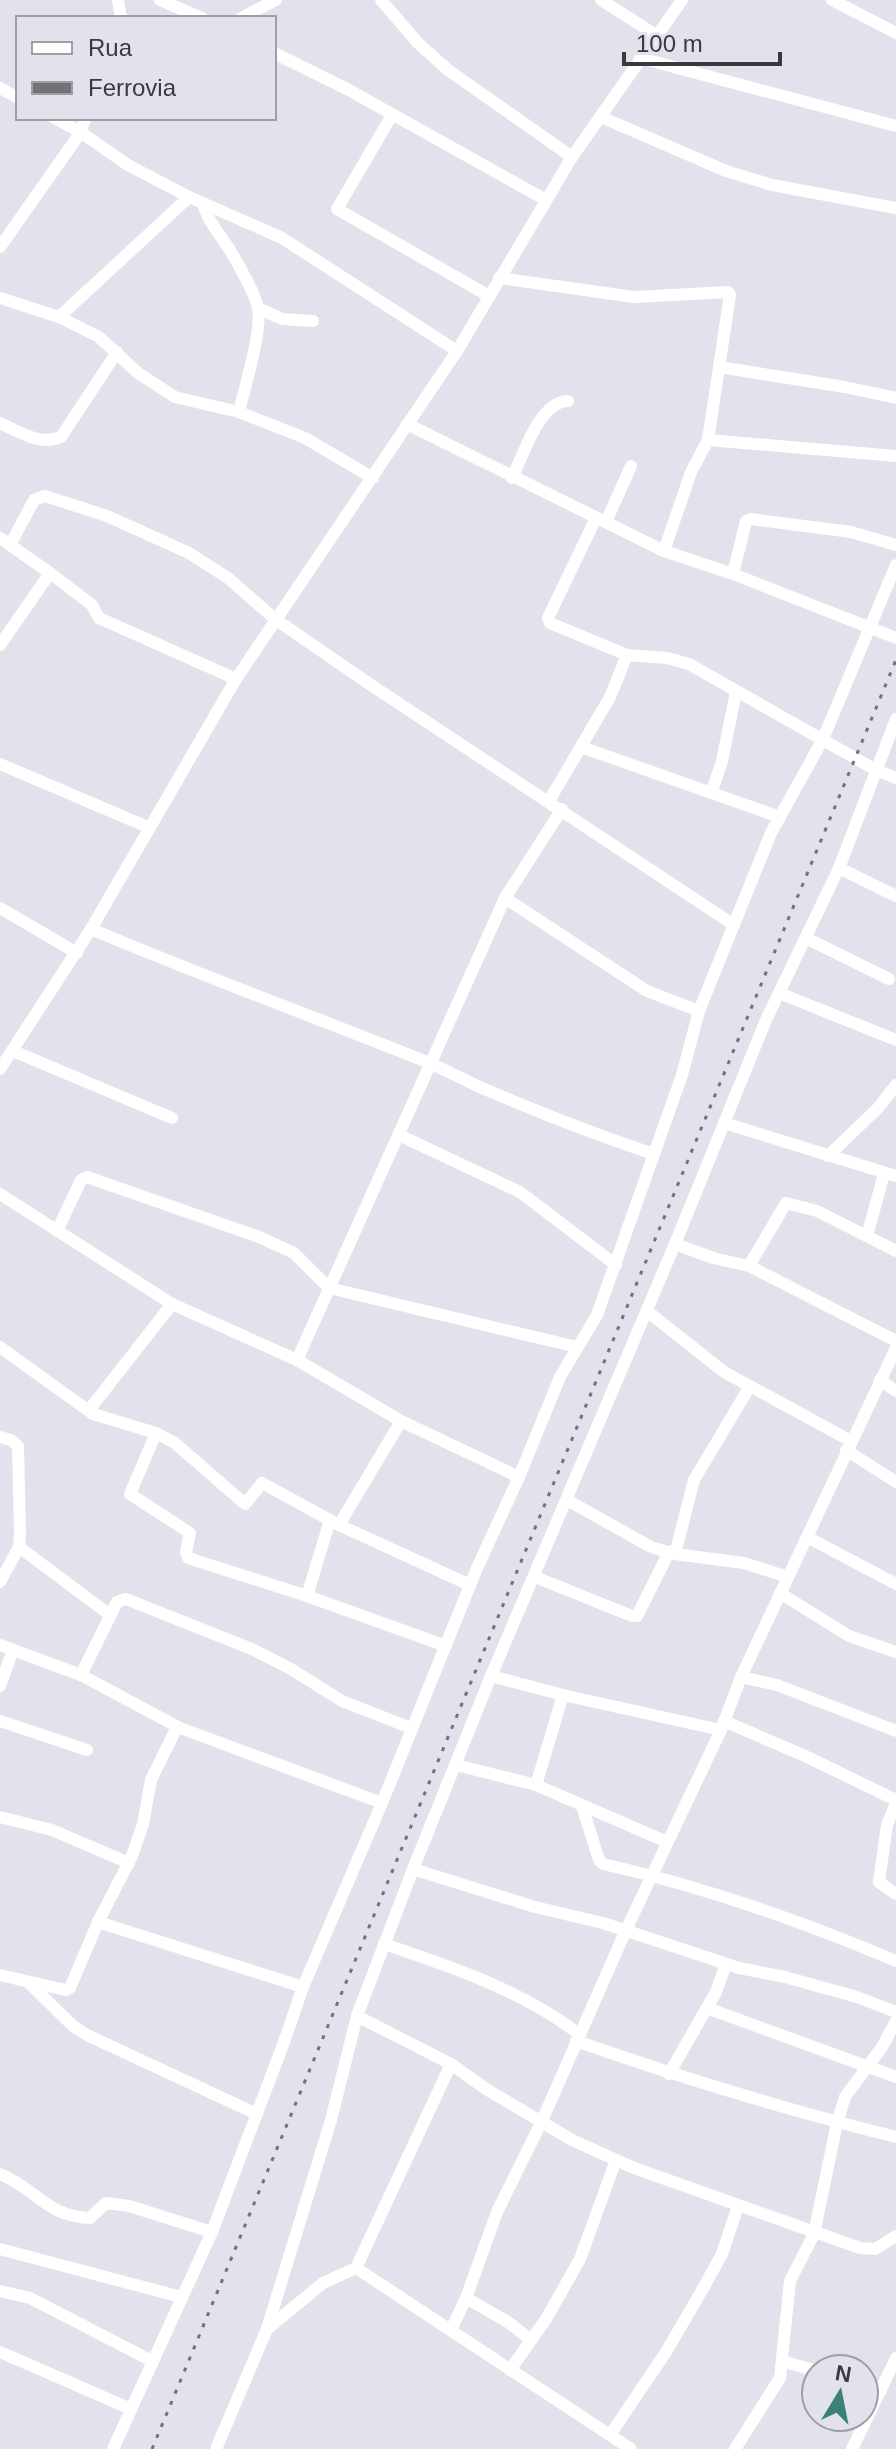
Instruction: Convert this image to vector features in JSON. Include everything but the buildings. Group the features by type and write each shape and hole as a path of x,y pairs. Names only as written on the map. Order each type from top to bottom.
{"street":[{"path":"160,0 197,16"},
{"path":"245,16 276,0"},
{"path":"381,0 418,43 448,70 572,157"},
{"path":"601,0 656,35"},
{"path":"0,1069 77,953 236,679 457,351 572,157 682,0"},
{"path":"832,0 896,33"},
{"path":"276,54 546,200"},
{"path":"640,58 896,126"},
{"path":"392,115 337,209 489,296"},
{"path":"601,117 726,171 772,185 896,208"},
{"path":"58,120 128,165 189,197 282,238 457,351"},
{"path":"0,247 85,120"},
{"path":"59,317 189,197"},
{"path":"203,203 209,221 227,244 258,308 257,329 239,412"},
{"path":"499,278 634,297 728,292 730,295 708,440 691,472 664,551"},
{"path":"0,298 59,317 99,337 154,385 175,397 239,412 305,438 373,478"},
{"path":"258,308 282,319 313,321"},
{"path":"0,423 39,440 52,441 61,437 117,352"},
{"path":"719,367 896,398"},
{"path":"512,478 547,408 558,401 568,401"},
{"path":"407,424 664,551 733,574 896,638"},
{"path":"708,440 896,456"},
{"path":"631,466 548,618 550,623 627,655 678,660 876,770 896,778"},
{"path":"236,679 99,618 92,605 5,541 34,500 45,496 107,516 189,553 228,578 275,619 368,683 734,925"},
{"path":"733,574 746,521 751,519 851,532 896,545"},
{"path":"113,2449 212,2232 303,1987 470,1585 560,1377 597,1315 682,1075 699,1011 771,833 823,739 896,565"},
{"path":"0,645 50,573"},
{"path":"549,801 610,697 627,655"},
{"path":"712,791 722,761 736,692"},
{"path":"216,2449 267,2329 331,2120 357,2016 413,1869 491,1676 779,993 839,868 896,719"},
{"path":"581,747 780,817"},
{"path":"0,764 150,828"},
{"path":"297,1360 432,1064 472,966 505,898 562,809"},
{"path":"839,868 896,896"},
{"path":"505,898 647,991 699,1011"},
{"path":"0,908 77,953"},
{"path":"91,929 191,972 432,1064 593,1134 654,1154"},
{"path":"806,938 889,979"},
{"path":"779,993 896,1040"},
{"path":"13,1051 172,1118"},
{"path":"828,1156 878,1108 896,1085"},
{"path":"724,1123 890,1175 867,1236"},
{"path":"399,1135 520,1192 616,1265"},
{"path":"57,1231 81,1180 87,1177 259,1237 294,1253 329,1288 577,1347"},
{"path":"0,1194 172,1304 297,1360 401,1421 519,1477"},
{"path":"749,1266 786,1203 817,1211 896,1251"},
{"path":"675,1244 713,1258 749,1266 896,1341"},
{"path":"89,1410 172,1304"},
{"path":"647,1311 724,1372 848,1446 896,1482"},
{"path":"0,1347 89,1410 156,1433 175,1443 245,1504 262,1483 334,1523 470,1585"},
{"path":"451,2330 497,2212 541,2123 741,1677 896,1348"},
{"path":"880,1380 896,1391"},
{"path":"535,1577 637,1616 672,1553 694,1480 750,1386"},
{"path":"307,1596 334,1523 401,1421"},
{"path":"156,1433 130,1494 190,1533 186,1552 188,1558 307,1596 446,1646"},
{"path":"0,1437 18,1446 19,1547 0,1582"},
{"path":"567,1500 651,1547 744,1563 788,1577"},
{"path":"807,1537 896,1584"},
{"path":"19,1547 110,1615"},
{"path":"780,1593 849,1636 896,1652"},
{"path":"81,1675 117,1602 126,1599 254,1650 342,1701 411,1728"},
{"path":"0,1686 6,1647 81,1675 177,1727 382,1803"},
{"path":"491,1676 563,1695 722,1725 896,1801 887,1825 879,1882 896,1894"},
{"path":"741,1677 777,1685 896,1731"},
{"path":"536,1785 563,1695"},
{"path":"0,1721 87,1750"},
{"path":"0,1975 66,1990 70,1988 98,1922 129,1863 143,1824 151,1780 177,1727"},
{"path":"456,1765 536,1785 667,1842"},
{"path":"582,1806 603,1864 652,1875 817,1929 896,1961"},
{"path":"0,1817 52,1830 129,1863"},
{"path":"413,1869 523,1903 626,1930 726,1964 857,1997 896,2012"},
{"path":"98,1922 303,1987"},
{"path":"384,1944 518,1994 553,2014 578,2037 669,2074 896,2137"},
{"path":"669,2074 707,2008 726,1964"},
{"path":"29,1983 73,2026 87,2035 257,2114"},
{"path":"707,2008 896,2077"},
{"path":"357,2016 451,2064 541,2123 616,2160 814,2234 860,2248 875,2249 894,2239"},
{"path":"735,2449 780,2378 790,2281 814,2234 837,2123 849,2089 882,2047 896,2021"},
{"path":"267,2329 323,2283 356,2268 451,2064"},
{"path":"510,2370 562,2294 580,2259 616,2160"},
{"path":"0,2174 20,2182 43,2203 64,2214 90,2218 106,2203 129,2206 212,2232"},
{"path":"610,2435 666,2352 701,2292 722,2254 738,2206"},
{"path":"0,2249 181,2297"},
{"path":"356,2268 631,2449"},
{"path":"0,2291 30,2298 152,2361"},
{"path":"466,2298 508,2322 531,2340"},
{"path":"0,2352 131,2409"},
{"path":"852,2449 893,2370 896,2358"},
{"path":"782,2361 800,2366"}],"railway":[{"path":"152,2449 896,660"}]}
